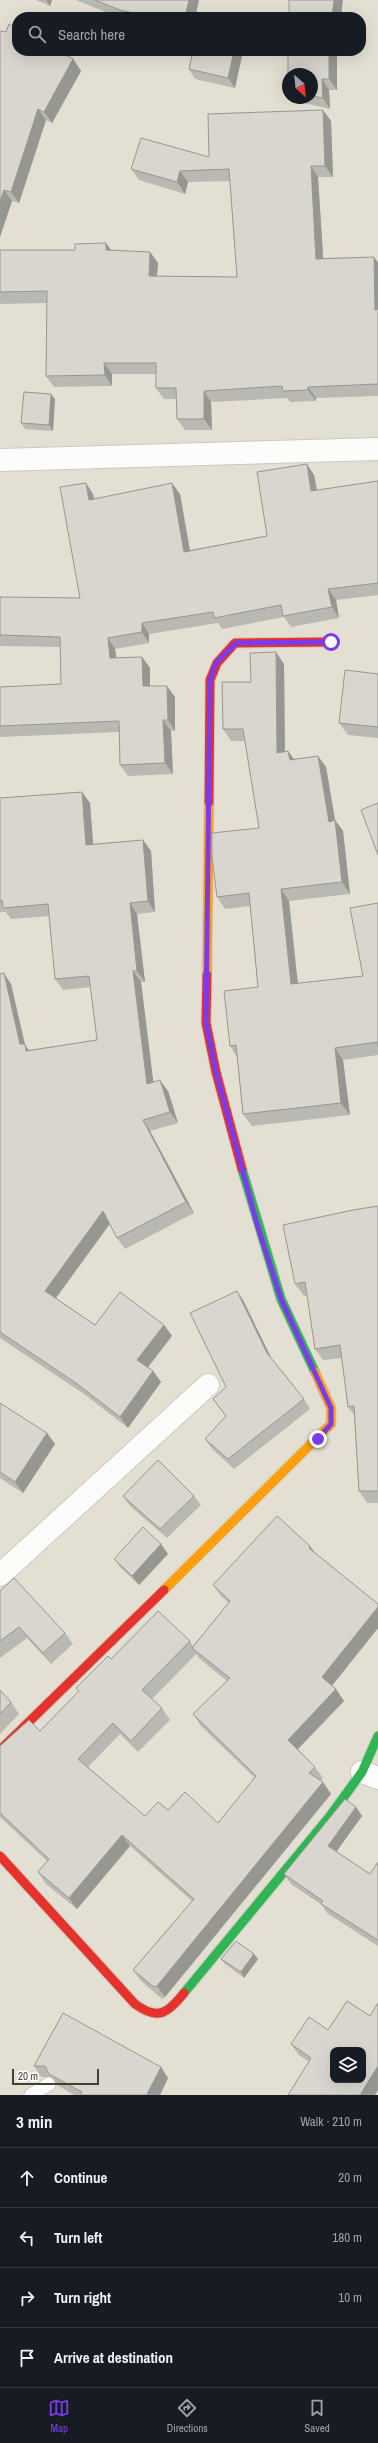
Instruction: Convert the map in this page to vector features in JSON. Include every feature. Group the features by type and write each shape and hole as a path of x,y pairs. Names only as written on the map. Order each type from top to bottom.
{"street":[{"path":"0,460 378,449"},
{"path":"0,1750 318,1439 331,1424 331,1408 281,1299 257,1224 216,1072 206,1015 210,680 216,663 236,643 331,642"},
{"path":"0,1575 208,1385"},
{"path":"0,1856 135,2004 148,2014 162,2014 175,2005 330,1816 370,1775 378,1736"}],"lane":[{"path":"31,2095 49,2084"}],"shaded area":[{"path":"0,0 378,0 378,2095 0,2095"}],"building":[{"path":"95,0 189,0 186,12 129,12"},
{"path":"289,0 334,0 333,12 289,12"},
{"path":"9,24 12,26 12,56 67,56 73,59 44,112 38,109 11,192 4,190 0,202 0,31 6,32"},
{"path":"192,56 233,56 228,78 189,69"},
{"path":"288,56 329,56 329,79 322,79 323,98 318,97 318,68 288,68"},
{"path":"323,110 325,166 311,166 316,259 374,257 375,310 378,309 378,384 308,387 308,390 283,391 282,386 204,391 204,419 177,419 176,388 156,388 156,363 104,363 105,375 46,376 47,291 0,292 0,250 75,250 75,244 106,243 106,250 150,252 149,276 237,277 229,169 180,171 177,182 131,169 141,138 209,157 208,114"},
{"path":"24,392 51,394 49,425 21,423"},
{"path":"307,464 311,491 378,481 378,583 328,589 332,607 283,616 281,605 214,618 213,612 142,623 142,632 108,638 110,658 142,657 143,686 167,686 168,720 163,720 165,763 120,765 119,721 0,726 0,687 61,684 60,637 0,635 0,597 80,598 60,487 86,483 89,500 172,483 184,552 267,536 257,472"},
{"path":"276,652 277,753 288,751 290,760 318,756 329,822 335,820 342,882 281,889 291,984 363,976 350,908 378,903 378,1046 377,1042 335,1048 341,1103 243,1114 236,1045 230,1046 224,991 258,987 249,893 217,897 212,857 212,833 259,828 243,729 223,729 222,682 251,682 250,653"},
{"path":"345,670 378,674 378,727 339,723"},
{"path":"82,792 86,845 143,840 148,901 130,903 137,971 133,971 147,1084 160,1080 170,1112 143,1120 186,1202 117,1238 103,1211 45,1291 95,1325 120,1292 164,1325 137,1360 153,1371 120,1417 76,1383 0,1332 0,974 4,973 20,1044 25,1044 26,1051 97,1040 89,976 55,979 48,904 3,908 2,900 0,901 0,798"},
{"path":"378,803 378,855 361,810"},
{"path":"378,1206 378,1491 359,1491 354,1406 348,1407 340,1345 315,1349 305,1282 295,1284 283,1225"},
{"path":"237,1291 267,1353 304,1399 228,1459 205,1439 226,1416 213,1399 226,1387 190,1313"},
{"path":"0,1403 47,1433 15,1482 0,1472"},
{"path":"158,1460 194,1496 160,1529 123,1496"},
{"path":"277,1516 310,1546 309,1548 378,1604 378,1607 322,1677 336,1689 288,1740 315,1767 309,1773 323,1782 157,1986 154,1987 133,1970 194,1899 122,1835 69,1898 38,1872 49,1859 0,1813 0,1746 29,1720 40,1731 79,1691 76,1688 108,1656 111,1659 158,1611 190,1641 142,1690 162,1708 131,1741 113,1723 78,1759 145,1816 158,1802 168,1810 185,1792 218,1823 256,1776 193,1714 230,1678 192,1648 230,1601 213,1585"},
{"path":"143,1527 161,1544 132,1576 114,1559"},
{"path":"14,1578 65,1633 43,1653 19,1627 0,1641 0,1591"},
{"path":"0,1690 11,1702 0,1714"},
{"path":"345,1799 356,1807 328,1846 370,1874 378,1862 378,1940 321,1904 323,1901 284,1874"},
{"path":"236,1941 254,1954 241,1972 221,1959"},
{"path":"347,2001 370,2016 378,2003 378,2066 360,2095 288,2095 311,2058 291,2044 309,2017 328,2030"},
{"path":"63,2013 161,2067 147,2094 150,2095 80,2095 82,2092 49,2074 45,2066 34,2066"}],"traffic: fast":[{"path":"242,1169 281,1299 315,1372"},
{"path":"184,1993 330,1816 362,1772 378,1736"}],"traffic: slow":[{"path":"207,975 209,802"},
{"path":"164,1590 331,1424 331,1408 315,1372"}],"traffic: jam":[{"path":"209,802 210,680 217,663 235,643 331,642"},
{"path":"207,975 206,1023 216,1072 242,1169"},
{"path":"0,1750 164,1590"},
{"path":"0,1856 135,2004 150,2012 162,2012 173,2006 184,1993"}],"route":[{"path":"318,1439 331,1424 331,1408 281,1299 257,1224 216,1072 206,1023 210,680 216,663 236,643 331,642"}]}
